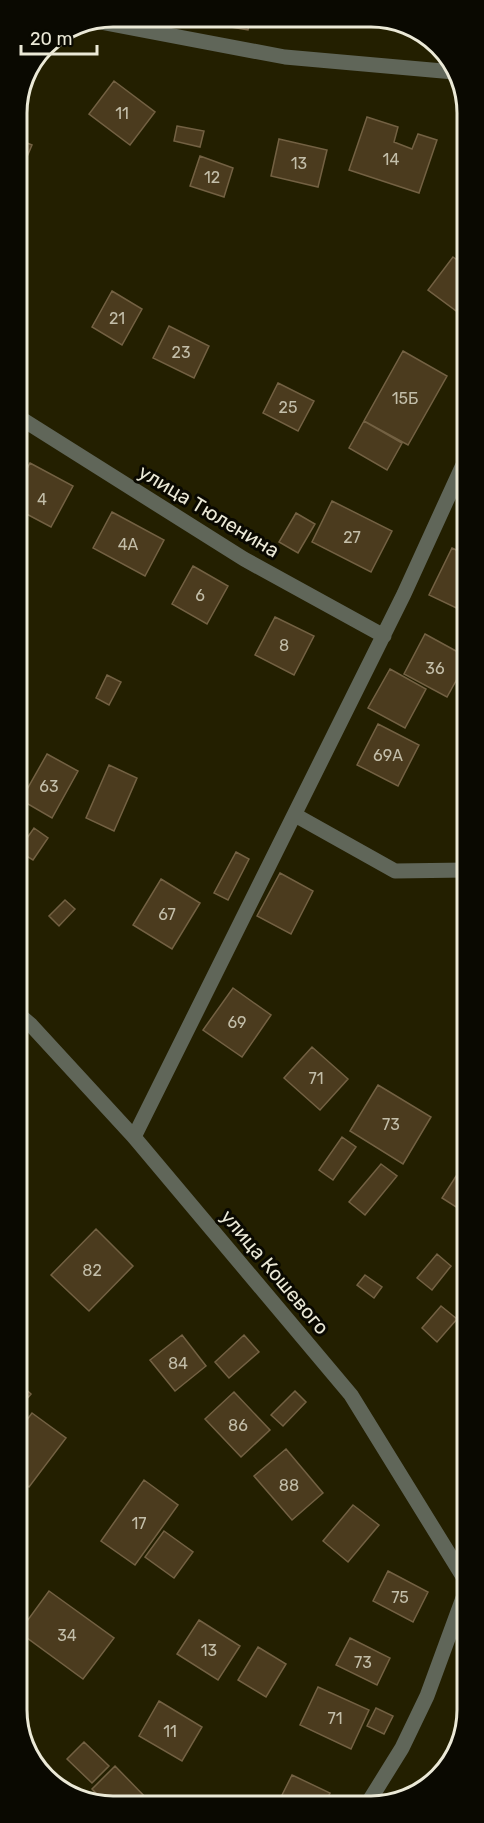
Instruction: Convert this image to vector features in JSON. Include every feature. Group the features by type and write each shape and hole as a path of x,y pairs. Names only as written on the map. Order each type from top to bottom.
{"street":[{"path":"126,27 285,57 446,71"},
{"name":"улица Тюленина","path":"27,422 244,559 384,636"},
{"path":"134,1137 384,636 457,478"},
{"path":"295,815 395,871 457,870"},
{"name":"улица Кошевого","path":"27,1022 134,1137 351,1395 457,1569"},
{"path":"372,1796 402,1748 428,1696 457,1613"}],"building":[{"path":"230,27 248,27 248,30"},
{"path":"114,81 155,112 130,145 89,114"},
{"path":"367,117 398,127 394,142 412,149 418,134 437,140 419,193 349,170"},
{"path":"177,126 204,131 200,147 174,141"},
{"path":"279,139 327,150 318,187 271,176"},
{"path":"27,143 32,145 27,157"},
{"path":"200,156 233,168 224,197 190,186"},
{"path":"453,257 457,260 457,312 428,290"},
{"path":"112,291 142,309 122,345 92,327"},
{"path":"169,326 209,346 194,378 153,358"},
{"path":"403,351 447,376 408,445 364,421"},
{"path":"278,383 314,401 298,431 263,413"},
{"path":"364,421 402,443 387,470 349,448"},
{"path":"30,463 73,486 51,527 27,514 27,469"},
{"path":"332,501 392,531 371,572 312,542"},
{"path":"112,512 164,540 145,576 93,548"},
{"path":"296,513 315,524 298,553 279,542"},
{"path":"452,548 457,550 457,608 429,595"},
{"path":"193,566 228,586 207,624 172,604"},
{"path":"275,617 314,636 294,675 255,655"},
{"path":"425,634 457,652 457,679 447,697 404,674"},
{"path":"390,669 426,689 405,728 368,708"},
{"path":"107,675 121,682 109,705 96,698"},
{"path":"378,724 419,745 398,786 357,765"},
{"path":"47,754 78,771 52,818 27,803 27,789"},
{"path":"109,765 137,778 114,831 86,818"},
{"path":"34,828 48,838 33,860 27,856 27,838"},
{"path":"236,852 249,859 228,900 214,893"},
{"path":"280,873 313,891 291,934 257,916"},
{"path":"161,879 200,903 172,949 133,925"},
{"path":"65,900 75,909 59,926 49,916"},
{"path":"233,988 271,1015 242,1057 203,1030"},
{"path":"312,1047 348,1079 320,1110 284,1078"},
{"path":"378,1085 431,1117 403,1164 350,1131"},
{"path":"342,1137 356,1147 333,1180 319,1170"},
{"path":"381,1164 397,1176 365,1215 349,1202"},
{"path":"457,1175 457,1208 442,1198"},
{"path":"96,1229 133,1266 89,1311 51,1275"},
{"path":"437,1254 451,1266 432,1290 417,1278"},
{"path":"365,1275 382,1287 374,1298 357,1285"},
{"path":"441,1306 457,1319 437,1342 422,1328"},
{"path":"182,1335 206,1366 175,1391 150,1360"},
{"path":"244,1335 259,1352 229,1378 215,1362"},
{"path":"295,1391 306,1402 283,1426 271,1415"},
{"path":"234,1392 270,1430 241,1457 205,1419"},
{"path":"32,1413 66,1438 29,1487 27,1486 27,1420"},
{"path":"286,1449 323,1493 292,1520 254,1476"},
{"path":"144,1480 178,1505 135,1565 101,1541"},
{"path":"353,1505 379,1525 348,1562 323,1541"},
{"path":"164,1531 193,1552 174,1578 145,1557"},
{"path":"388,1571 428,1592 413,1622 373,1601"},
{"path":"49,1591 114,1638 83,1679 27,1638 27,1621"},
{"path":"199,1620 240,1646 218,1680 177,1654"},
{"path":"350,1638 390,1658 377,1685 336,1665"},
{"path":"258,1647 286,1664 266,1697 238,1680"},
{"path":"318,1687 369,1710 351,1749 300,1725"},
{"path":"159,1701 202,1727 182,1761 139,1736"},
{"path":"376,1708 393,1716 384,1734 367,1726"},
{"path":"84,1742 109,1766 92,1783 67,1759"},
{"path":"115,1766 144,1796 97,1794 92,1789"},
{"path":"292,1775 330,1793 328,1796 282,1796"}]}
